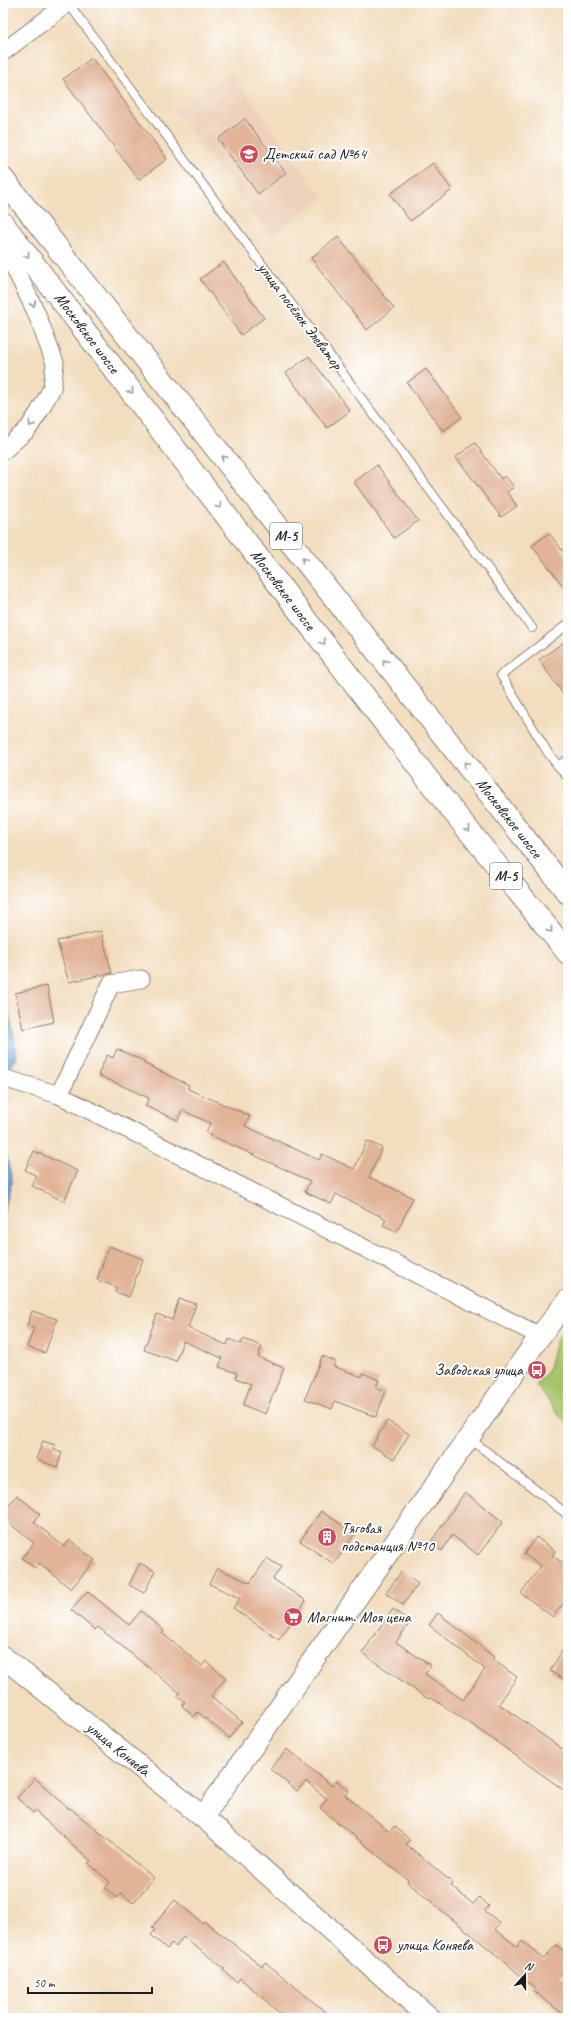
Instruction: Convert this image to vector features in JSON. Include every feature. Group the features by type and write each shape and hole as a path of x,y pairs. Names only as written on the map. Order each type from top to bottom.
{"highway":[{"name":"Московское шоссе","path":"3,179 568,893"},
{"name":"Московское шоссе","path":"3,224 443,799 568,953"}],"street":[{"name":"улица посёлок Элеватор","path":"3,52 68,3"},
{"path":"3,244 36,312 55,363 52,388 39,412 28,429 3,451"},
{"path":"59,1095 111,984 141,979"},
{"path":"4,1078 59,1095 540,1336"},
{"path":"203,1817 540,1336 568,1300"},
{"name":"улица Коняева","path":"3,1657 203,1817 430,2018"}],"lane":[{"name":"улица посёлок Элеватор","path":"68,3 532,628"},
{"path":"568,624 501,675 548,753 568,778"},
{"path":"558,766 568,759"},
{"path":"469,1438 568,1515"}],"shaded area":[{"name":"Детский сад №64","path":"229,71 323,198 270,237 175,111"}],"green space":[{"path":"568,814 568,856 563,840 563,829 565,819"},
{"path":"568,1325 568,1426 536,1385 548,1371 556,1342"}],"water":[{"path":"3,984 17,1053 16,1060 11,1066 3,1065"},
{"path":"3,1140 12,1181 3,1214"}],"building":[{"path":"92,58 167,159 139,180 63,79"},
{"path":"245,119 286,173 258,194 218,139"},
{"path":"433,163 452,190 410,221 390,194"},
{"path":"338,237 394,308 367,330 311,258"},
{"path":"224,262 264,318 241,335 200,279"},
{"path":"309,356 350,411 327,428 286,373"},
{"path":"426,369 462,417 443,431 407,383"},
{"path":"475,443 501,479 505,476 514,487 507,492 517,506 501,517 456,457"},
{"path":"377,465 418,521 394,538 354,482"},
{"path":"549,533 568,558 568,592 532,546"},
{"path":"568,639 568,701 539,660"},
{"path":"101,931 112,973 69,982 57,941"},
{"path":"47,986 54,1022 23,1029 15,993"},
{"path":"117,1049 144,1061 143,1063 189,1085 188,1089 250,1116 245,1126 319,1160 322,1154 354,1169 367,1141 382,1148 369,1177 413,1198 397,1232 383,1225 386,1219 336,1194 331,1204 305,1192 310,1181 206,1133 210,1123 182,1110 178,1120 145,1106 149,1098 98,1075 107,1055 113,1058"},
{"path":"34,1151 78,1171 64,1201 32,1186 37,1176 25,1170"},
{"path":"109,1246 143,1259 129,1297 115,1292 116,1287 97,1280"},
{"path":"179,1299 196,1304 188,1328 227,1345 229,1339 241,1344 243,1339 262,1346 258,1357 284,1368 265,1414 243,1405 251,1384 236,1378 237,1373 219,1367 222,1358 183,1341 176,1361 144,1350 157,1314 172,1320"},
{"path":"32,1311 57,1319 45,1353 27,1347 34,1328 27,1326"},
{"path":"322,1356 335,1361 333,1366 362,1377 363,1373 379,1380 376,1387 386,1391 376,1417 335,1401 332,1409 305,1399"},
{"path":"387,1421 409,1434 394,1459 372,1446"},
{"path":"43,1441 55,1445 54,1450 62,1453 57,1467 36,1459"},
{"path":"465,1492 503,1522 478,1555 452,1535 442,1551 430,1543"},
{"path":"17,1495 40,1514 34,1522 64,1547 70,1540 95,1560 71,1589 39,1563 35,1568 22,1558 34,1543 3,1518 3,1513"},
{"name":"Тяговая подстанция №10","path":"321,1511 355,1534 334,1564 300,1541"},
{"path":"536,1537 555,1551 552,1555 568,1567 568,1597 553,1617 521,1593 541,1566 524,1554"},
{"path":"267,1558 281,1567 273,1579 306,1601 279,1640 233,1608 240,1598 209,1584 217,1568 250,1583"},
{"path":"140,1563 155,1571 144,1593 129,1585"},
{"path":"401,1572 418,1584 403,1605 386,1593"},
{"path":"87,1591 129,1625 141,1611 164,1631 162,1633 202,1666 206,1661 226,1678 211,1696 242,1722 229,1738 198,1712 194,1717 182,1706 185,1702 177,1696 180,1693 98,1627 95,1630 71,1610"},
{"path":"393,1609 410,1622 396,1642 431,1666 425,1674 463,1700 485,1669 429,1625 438,1613 494,1657 492,1659 517,1677 499,1704 568,1753 568,1793 480,1730 430,1697 428,1699 362,1653"},
{"path":"568,1641 568,1682 550,1671"},
{"path":"287,1749 332,1786 337,1781 349,1791 345,1795 390,1832 394,1826 410,1840 406,1844 453,1883 451,1886 473,1904 479,1897 489,1906 485,1911 500,1923 495,1929 517,1947 522,1941 544,1959 556,1945 568,1955 568,1965 559,1976 568,1984 568,2018 533,1990 535,1988 505,1962 407,1882 408,1880 320,1808 327,1799 306,1781 297,1791 270,1769"},
{"path":"35,1778 69,1809 70,1808 154,1878 133,1903 121,1893 117,1898 105,1888 110,1882 88,1863 91,1861 35,1811 33,1813 17,1798"},
{"path":"175,1900 202,1923 204,1921 262,1966 265,1962 333,2018 285,2018 240,1978 237,1982 223,1970 224,1968 183,1937 176,1947 172,1943 167,1949 151,1935 155,1930 152,1927"}],"place":[{"name":"Детский сад №64","path":"249,154"},
{"name":"Заводская улица","path":"537,1370"},
{"name":"Тяговая подстанция №10","path":"327,1537"},
{"name":"Магнит. Моя цена","path":"293,1617"},
{"name":"улица Коняева","path":"383,1945"}]}
